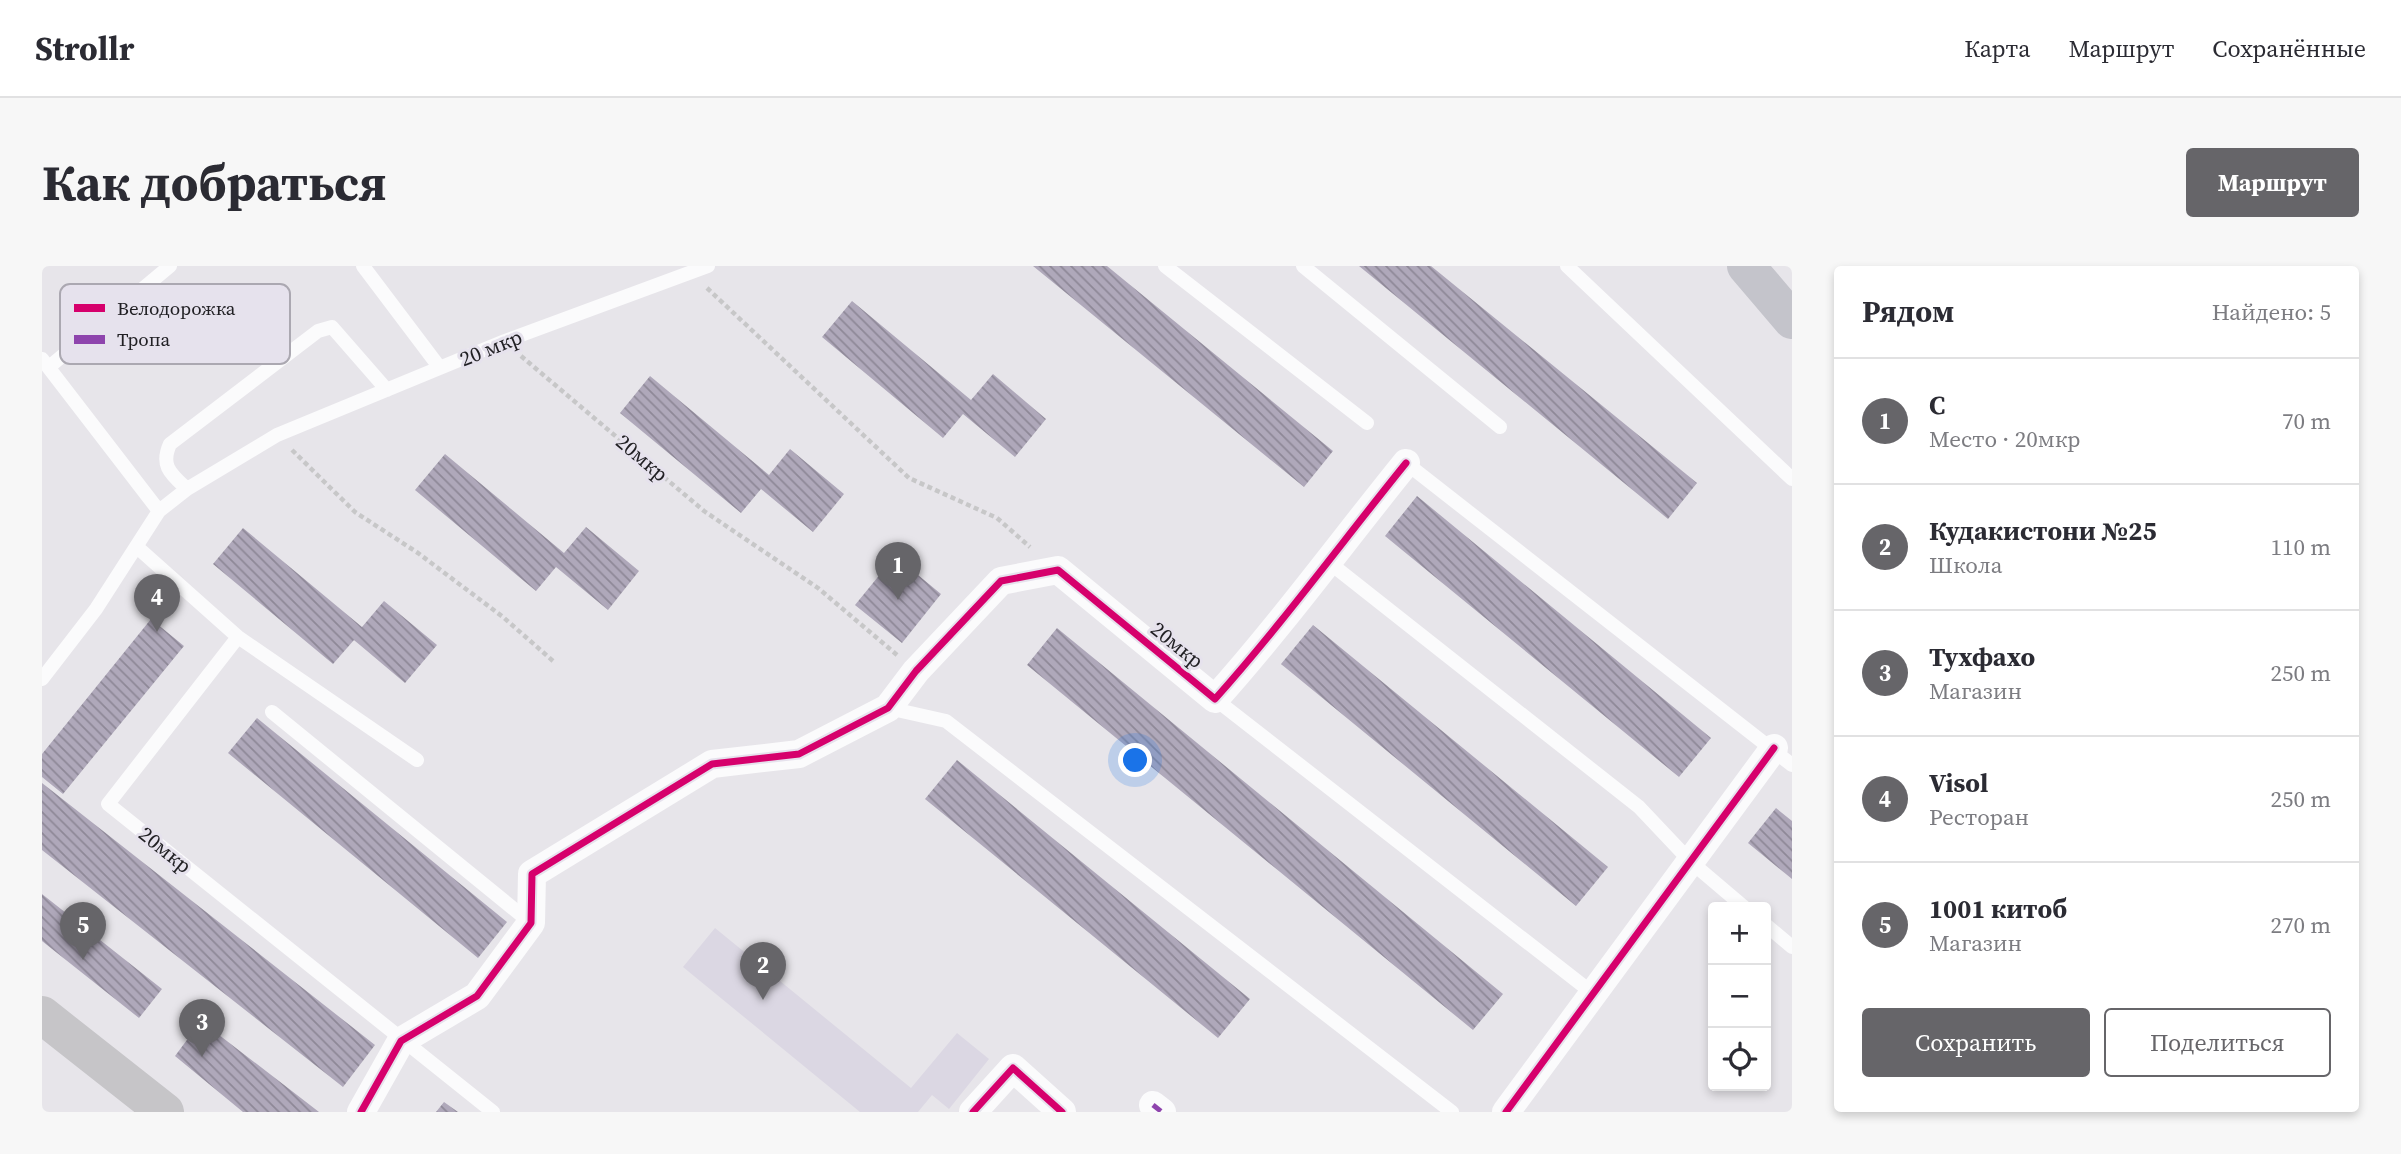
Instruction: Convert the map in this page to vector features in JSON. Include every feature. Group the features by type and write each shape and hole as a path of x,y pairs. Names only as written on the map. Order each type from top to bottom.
{"highway":[{"path":"1746,266 1792,320"}],"main road":[{"path":"42,1015 165,1112"}],"street":[{"path":"1215,699 1262,647 1326,560 1406,463"},
{"path":"361,1112 401,1041 477,996 531,923 532,874 712,764 799,754 888,708 916,671 1001,581 1058,570"},
{"name":"20мкр","path":"1058,570 1215,699"},
{"path":"1507,1112 1691,862 1783,757"},
{"path":"973,1112 1013,1068 1062,1112"}],"lane":[{"path":"147,284 170,266"},
{"path":"363,266 440,368"},
{"name":"20 мкр","path":"159,511 187,489 277,435 505,341 708,266"},
{"path":"1165,266 1367,423"},
{"path":"1303,266 1500,427"},
{"path":"1567,266 1792,479"},
{"path":"290,352 318,331 332,327 387,390"},
{"path":"42,679 96,609 159,511 45,363 60,351"},
{"path":"187,489 167,470 165,456 170,444 275,364"},
{"path":"1406,463 1783,757"},
{"path":"138,547 238,637 417,760"},
{"path":"1326,560 1639,807 1691,862 1738,902"},
{"name":"20мкр","path":"238,637 108,804 493,1112"},
{"name":"20мкр","path":"1215,699 1595,995"},
{"path":"888,708 946,721 1451,1112"},
{"path":"272,712 531,923"},
{"path":"1771,929 1792,947"}],"path":[{"path":"691,273 909,478 996,518 1058,570"},
{"path":"277,435 355,512 418,553 503,617 553,662"}],"shaded area":[{"path":"715,928 911,1088 957,1033 989,1059 949,1109 932,1095 918,1112 860,1112 683,967"}],"building":[{"path":"1033,266 1107,266 1333,451 1304,487"},
{"path":"1359,266 1431,266 1697,483 1668,519"},
{"path":"852,301 971,400 993,374 1046,419 1015,457 963,414 943,438 822,337"},
{"path":"650,376 769,475 790,449 844,494 813,532 761,489 741,513 620,413"},
{"path":"445,454 564,553 586,527 639,571 608,610 556,567 536,591 415,490"},
{"path":"1417,496 1711,738 1679,777 1385,536"},
{"path":"243,528 362,627 384,601 437,645 405,683 354,640 333,664 213,564"},
{"path":"895,556 941,594 902,643 855,605"},
{"path":"151,619 184,646 63,794 42,777 42,754"},
{"path":"1313,625 1608,867 1576,906 1281,664"},
{"path":"1057,628 1503,994 1473,1030 1027,665"},
{"path":"257,718 507,922 478,958 228,753"},
{"path":"957,760 1250,999 1218,1038 925,799"},
{"path":"42,783 375,1045 343,1087 42,850"},
{"path":"1776,808 1792,821 1792,879 1748,843"},
{"path":"42,894 162,989 139,1018 42,941"},
{"path":"201,1021 319,1112 243,1112 175,1056"},
{"path":"444,1102 458,1112 436,1112"}],"marked path":[{"path":"1153,1105 1162,1112"}],"cycle path":[{"path":"361,1112 401,1041 477,996 531,923 532,874 712,764 799,754 888,708 916,671 1001,581 1058,570 1215,699 1406,463"},
{"path":"1506,1112 1774,748"},
{"path":"973,1112 1013,1068 1062,1112"}],"place":[{"name":"С","path":"898,600"},
{"name":"Visol","path":"157,632"},
{"name":"1001 китоб","path":"83,960"},
{"name":"Кудакистони №25","path":"763,1000"},
{"name":"Тухфахо","path":"202,1057"}]}
